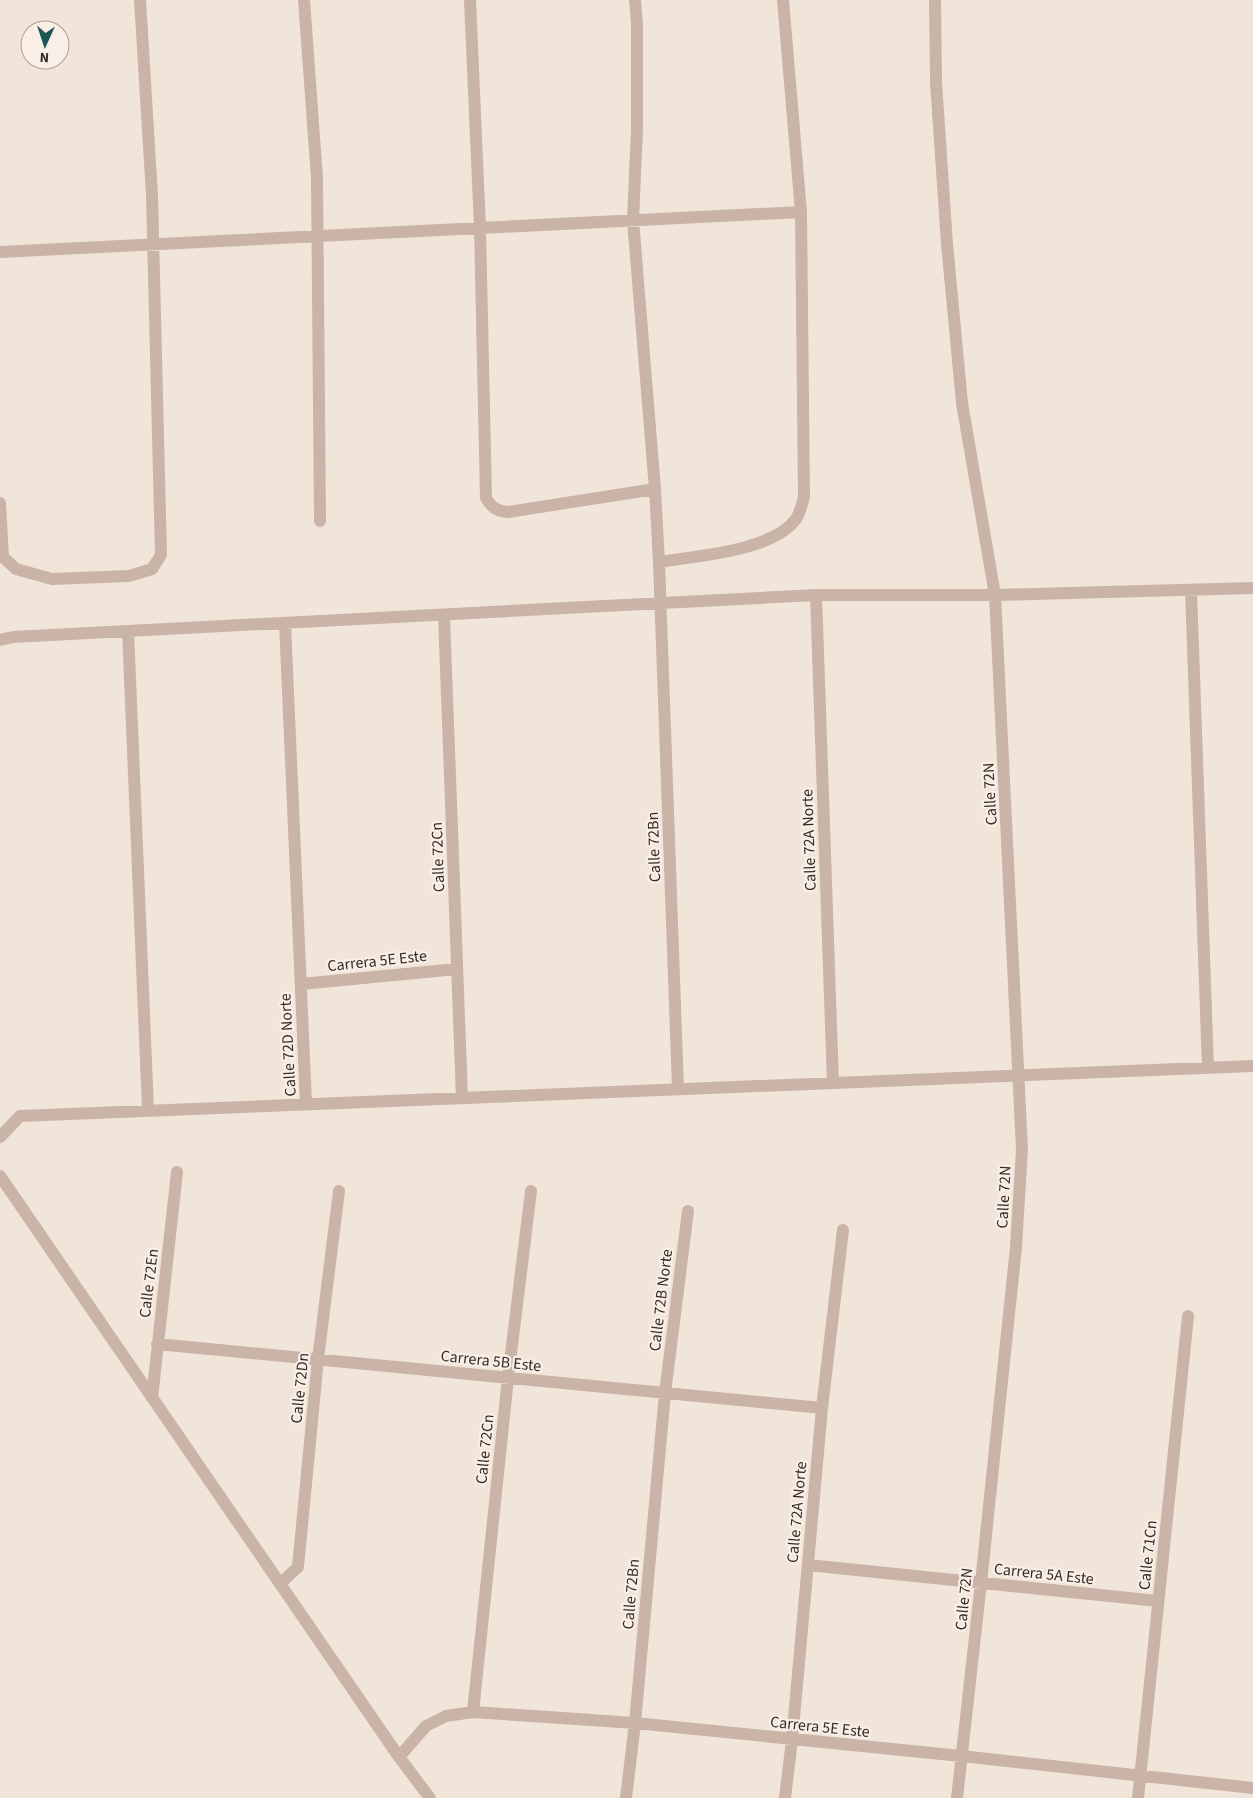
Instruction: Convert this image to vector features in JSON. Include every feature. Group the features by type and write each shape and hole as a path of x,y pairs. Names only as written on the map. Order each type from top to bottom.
{"street":[{"path":"0,503 3,557 16,569 52,579 129,576 152,569 161,555 154,245 140,0"},
{"path":"304,0 317,178 320,520"},
{"path":"470,0 480,228 486,498 491,506 499,511 508,512 656,489"},
{"name":"Calle 72Bn","path":"635,0 637,24 637,129 633,220 656,489 678,1089"},
{"path":"659,562 739,550 781,533 797,518 804,497 802,212 783,0"},
{"name":"Calle 72N","path":"935,0 936,92 947,244 962,403 995,595 1022,1150 1016,1247 982,1583 957,1798"},
{"path":"0,252 802,212"},
{"path":"0,640 13,637 816,595 995,595 1253,588"},
{"path":"1191,590 1208,1068"},
{"name":"Calle 72A Norte","path":"816,595 833,1083"},
{"name":"Calle 72Cn","path":"444,615 462,1098"},
{"name":"Calle 72D Norte","path":"285,623 306,1104"},
{"path":"128,631 148,1110"},
{"name":"Carrera 5E Este","path":"301,984 457,968"},
{"path":"0,1137 20,1116 1253,1066"},
{"name":"Calle 72En","path":"152,1398 177,1172"},
{"path":"0,1176 399,1757 430,1798"},
{"name":"Calle 72Dn","path":"281,1583 298,1567 318,1359 340,1191"},
{"name":"Calle 72Cn","path":"473,1712 508,1378 530,1191"},
{"name":"Calle 72B Norte","path":"665,1393 688,1211"},
{"name":"Calle 72A Norte","path":"785,1798 822,1408 843,1230"},
{"name":"Calle 71Cn","path":"1138,1798 1188,1316"},
{"name":"Carrera 5B Este","path":"157,1344 822,1408"},
{"name":"Calle 72Bn","path":"626,1798 635,1723 665,1393"},
{"name":"Carrera 5A Este","path":"808,1565 1158,1601"},
{"name":"Carrera 5E Este","path":"399,1757 426,1726 446,1716 473,1712 635,1723 1253,1788"}]}
